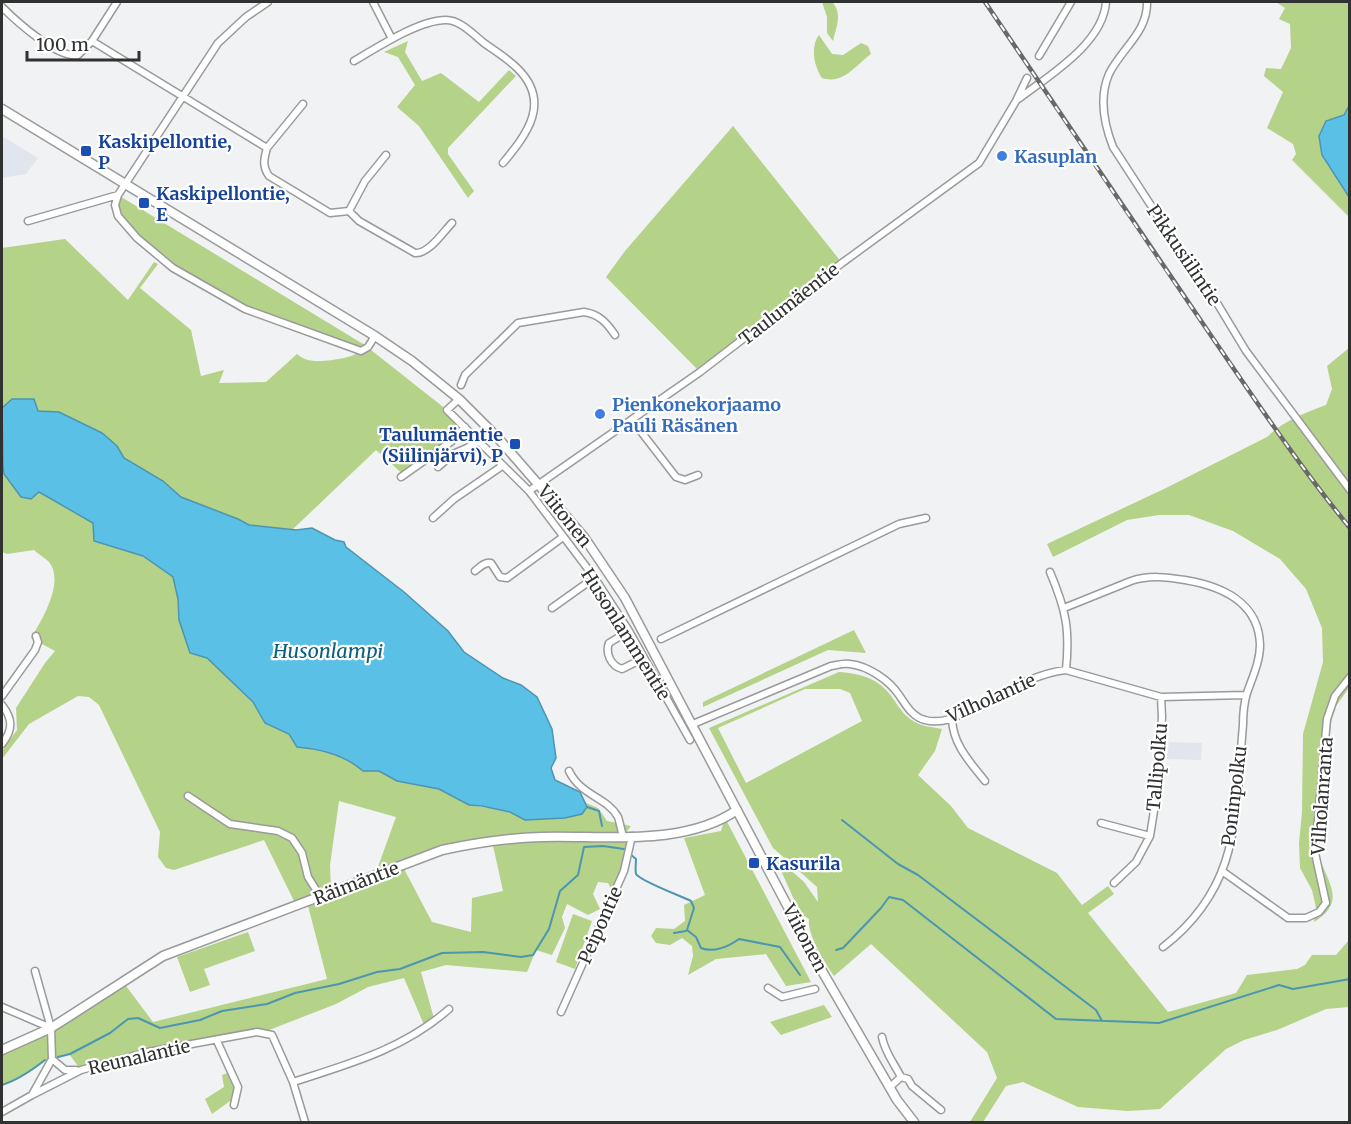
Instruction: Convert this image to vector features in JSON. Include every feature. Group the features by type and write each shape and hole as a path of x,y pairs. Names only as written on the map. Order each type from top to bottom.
{"main road":[{"name":"Viitonen","path":"2,109 375,336 412,361 459,399 539,484 584,537 625,598 818,964 890,1087 914,1122"},
{"name":"Räimäntie","path":"2,1050 51,1028 163,956 441,850 487,841 539,837 627,836 683,832 704,828 737,810"}],"street":[{"path":"2,7 34,35 65,54 78,54 92,41 117,2"},
{"path":"268,2 246,17 218,43 118,195 115,205 118,216 160,259 197,283 245,309 357,350 365,350 375,336"},
{"path":"373,2 392,39"},
{"path":"1039,56 1071,2"},
{"name":"Taulumäentie","path":"1016,100 1064,65 1092,38 1105,15 1106,2"},
{"name":"Pikkusiilintie","path":"1147,2 1147,13 1142,25 1109,74 1104,93 1106,128 1113,147 1204,287 1217,303 1246,351 1350,490"},
{"path":"354,61 392,39 429,23 448,20 461,24 519,70 527,79 532,91 534,106 532,120 524,138 503,163"},
{"path":"92,41 267,148"},
{"name":"Taulumäentie","path":"529,491 700,372 842,263 979,163 1016,100 1026,78"},
{"path":"303,104 267,148 263,160 265,171 269,177 330,213 349,211"},
{"path":"349,211 365,181 386,155"},
{"path":"28,221 118,195"},
{"path":"349,211 358,221 419,254 426,250 452,223"},
{"path":"461,385 465,375 522,321 584,312 593,313 607,322 615,335"},
{"name":"Husonlammentie","path":"459,399 447,410 529,491 596,580 629,631 690,740"},
{"path":"632,420 676,477 685,480 698,475"},
{"path":"401,477 452,441 465,427"},
{"path":"438,467 453,454 479,440"},
{"path":"434,518 454,499 502,466"},
{"path":"661,639 899,524 926,518"},
{"path":"475,571 488,563 500,577 507,578 563,537"},
{"path":"1050,572 1064,609 1068,633 1066,670 1161,697 1246,696"},
{"name":"Poninpolku","path":"1064,609 1140,578 1168,577 1204,583 1222,589 1241,602 1257,629 1260,645 1258,660 1246,696 1237,810 1222,871 1215,890 1198,914 1180,934 1163,947"},
{"path":"552,608 587,583 596,580"},
{"path":"629,631 609,643 608,654 614,665 622,669 644,658"},
{"path":"2,696 35,651 38,642 36,636"},
{"name":"Vilholantie","path":"693,724 831,666 848,664 882,677 917,716 925,720 952,719 1034,679 1054,671 1066,670"},
{"name":"Vilholanranta","path":"1222,871 1288,918 1306,918 1319,912 1326,903 1315,853 1327,719 1335,696 1350,677"},
{"name":"Tallipolku","path":"1114,883 1136,862 1150,836 1157,792 1162,721 1161,697"},
{"path":"2,705 11,724 10,734 2,744"},
{"path":"952,719 958,745 985,782"},
{"path":"569,771 573,779 587,793 607,804 627,836"},
{"path":"188,796 230,824 278,831 292,838 302,853 308,877 320,896"},
{"name":"Tallipolku","path":"1101,823 1150,836"},
{"name":"Peipontie","path":"561,1012 624,871 627,836"},
{"path":"32,1095 52,1059 51,1028 35,971"},
{"path":"768,988 782,997 815,989"},
{"path":"2,1007 51,1028"},
{"path":"293,1082 347,1065 402,1043 435,1022 449,1009"},
{"name":"Reunalantie","path":"2,1112 81,1070 148,1052 257,1032 272,1035 293,1082 304,1122"},
{"path":"882,1037 885,1052 901,1077 908,1079 912,1086 940,1110"},
{"path":"217,1041 238,1087 234,1105"},
{"path":"52,1059 65,1070 81,1070"},
{"path":"890,1087 901,1077"}],"shaded area":[{"path":"2,136 38,158 26,174 2,178"},
{"path":"1169,742 1202,743 1201,760 1167,759"}],"green space":[{"path":"822,2 832,2 837,11 838,21 833,41 827,33 827,17"},
{"path":"1276,2 1349,2 1349,217 1292,160 1296,154 1293,144 1267,128 1283,92 1264,76 1266,68 1281,69 1291,48 1290,24 1279,19 1285,8"},
{"path":"819,35 832,54 843,55 861,43 868,46 871,54 843,76 836,79 822,78 814,56"},
{"path":"408,41 405,52 422,81 441,73 479,102 509,70 516,76 448,148 448,154 474,191 468,198 419,126 397,107 415,85 398,57 384,52"},
{"path":"733,126 842,263 700,372 606,277 625,251"},
{"path":"118,195 368,347 366,350 371,350 447,410 465,427 465,435 406,477 376,450 292,530 249,525 181,497 163,481 124,458 117,446 102,433 59,412 4,474 21,497 31,499 39,492 93,523 173,577 178,599 179,620 207,658 253,702 265,723 289,734 297,747 332,754 356,765 363,771 379,771 397,781 439,789 469,805 489,808 551,768 555,781 580,792 586,803 598,808 607,821 631,826 624,835 632,836 624,871 614,894 608,883 598,882 593,894 600,909 588,915 567,904 562,917 565,928 552,955 536,950 527,972 446,965 421,972 435,1022 425,1027 404,978 368,987 336,1004 264,1032 148,1052 81,1070 69,1054 45,1060 31,1071 2,1085 2,1050 29,1038 123,982 153,1022 327,979 307,902 296,905 264,840 174,870 166,868 158,857 160,832 99,705 89,697 78,696 29,724 2,759 2,751 17,730 16,708 55,651 31,638 46,611 53,590 53,570 49,562 34,550 7,554 2,552 2,248 65,239 128,300 154,262 158,264 140,288 191,330 201,376 224,370 219,383 266,382 297,354 304,359 325,361 350,356 361,351 245,309 173,268 118,216","holes":["339,801 396,817 375,875 331,892 330,865","492,841 503,891 472,898 471,932 432,922 402,865"]},
{"path":"1349,348 1349,688 1336,706 1331,722 1318,853 1330,882 1333,899 1330,907 1314,922 1316,908 1312,890 1300,868 1299,843 1302,812 1303,734 1323,662 1322,628 1306,589 1280,559 1233,531 1189,515 1159,515 1127,520 1053,557 1047,544 1166,488 1267,437 1280,426 1295,418 1326,405 1332,389 1327,366"},
{"path":"854,630 866,653 828,650 703,707 703,702"},
{"path":"839,672 870,679 886,690 910,719 921,725 942,729 935,751 918,775 951,806 968,828 1057,873 1082,905 1108,886 1114,894 1088,913 1168,1012 1236,993 1247,975 1297,969 1305,965 1312,955 1336,955 1349,940 1349,1007 1326,1009 1226,1049 1160,1109 1128,1111 1078,1107 1023,1082 1006,1086 983,1122 970,1122 997,1078 987,1052 871,944 834,976 814,941 809,919 800,913 774,855 804,882 818,902 817,887 773,848 709,728","holes":["805,689 840,689 850,693 862,721 746,783 718,728"]},
{"path":"725,818 811,982 786,986 766,954 716,959 688,975 693,956 692,946 682,938 670,945 656,943 651,936 656,928 674,929 685,921 684,905 705,895 684,838 721,831"},
{"path":"573,914 592,921 575,969 556,962"},
{"path":"248,932 255,951 204,969 210,985 190,992 177,957"},
{"path":"824,1005 832,1017 781,1035 770,1022"},
{"path":"228,1073 235,1091 233,1099 212,1114 205,1099 224,1087 222,1075"}],"water":[{"path":"1349,106 1349,197 1322,155 1319,136 1326,121 1344,115"},
{"name":"Husonlampi","path":"12,399 34,399 38,411 59,412 102,433 117,446 124,458 163,481 181,497 249,525 296,530 312,528 344,542 346,547 404,592 448,631 464,652 503,678 521,685 537,697 552,729 556,758 551,768 555,780 580,792 587,807 582,814 565,818 525,820 510,812 469,805 439,789 397,781 379,771 363,771 356,765 332,754 297,747 289,734 265,723 253,702 207,658 190,653 179,620 178,599 173,577 143,556 94,541 93,523 39,492 31,499 21,497 4,474 3,466 2,408"}],"waterway":[{"path":"587,807 599,811 602,826"},
{"path":"842,820 1096,1010 1102,1021"},
{"path":"58,1057 70,1054 110,1033 128,1019 138,1018 160,1028 200,1020 222,1011 267,1004 295,993 339,984 377,972 400,969 442,953 483,952 521,957 533,955 549,929 560,891 578,875 584,847 603,846 624,849 636,859 636,874 639,877 691,901 694,908 687,930 696,937 701,948 710,950 720,948 739,939 780,947 800,975"},
{"path":"836,950 843,948 889,897 903,900 1056,1019 1159,1023 1279,985 1293,989 1350,979"},
{"path":"674,933 686,931"},
{"path":"2,1085 14,1081 45,1060"}],"railway":[{"path":"985,2 1262,409 1350,528"}],"place":[{"name":"Kaskipellontie, P","path":"86,151"},
{"name":"Kasuplan","path":"1002,156"},
{"name":"Kaskipellontie, E","path":"144,203"},
{"name":"Pienkonekorjaamo Pauli Räsänen","path":"600,414"},
{"name":"Taulumäentie (Siilinjärvi), P","path":"515,444"},
{"name":"Kasurila","path":"754,863"}]}
